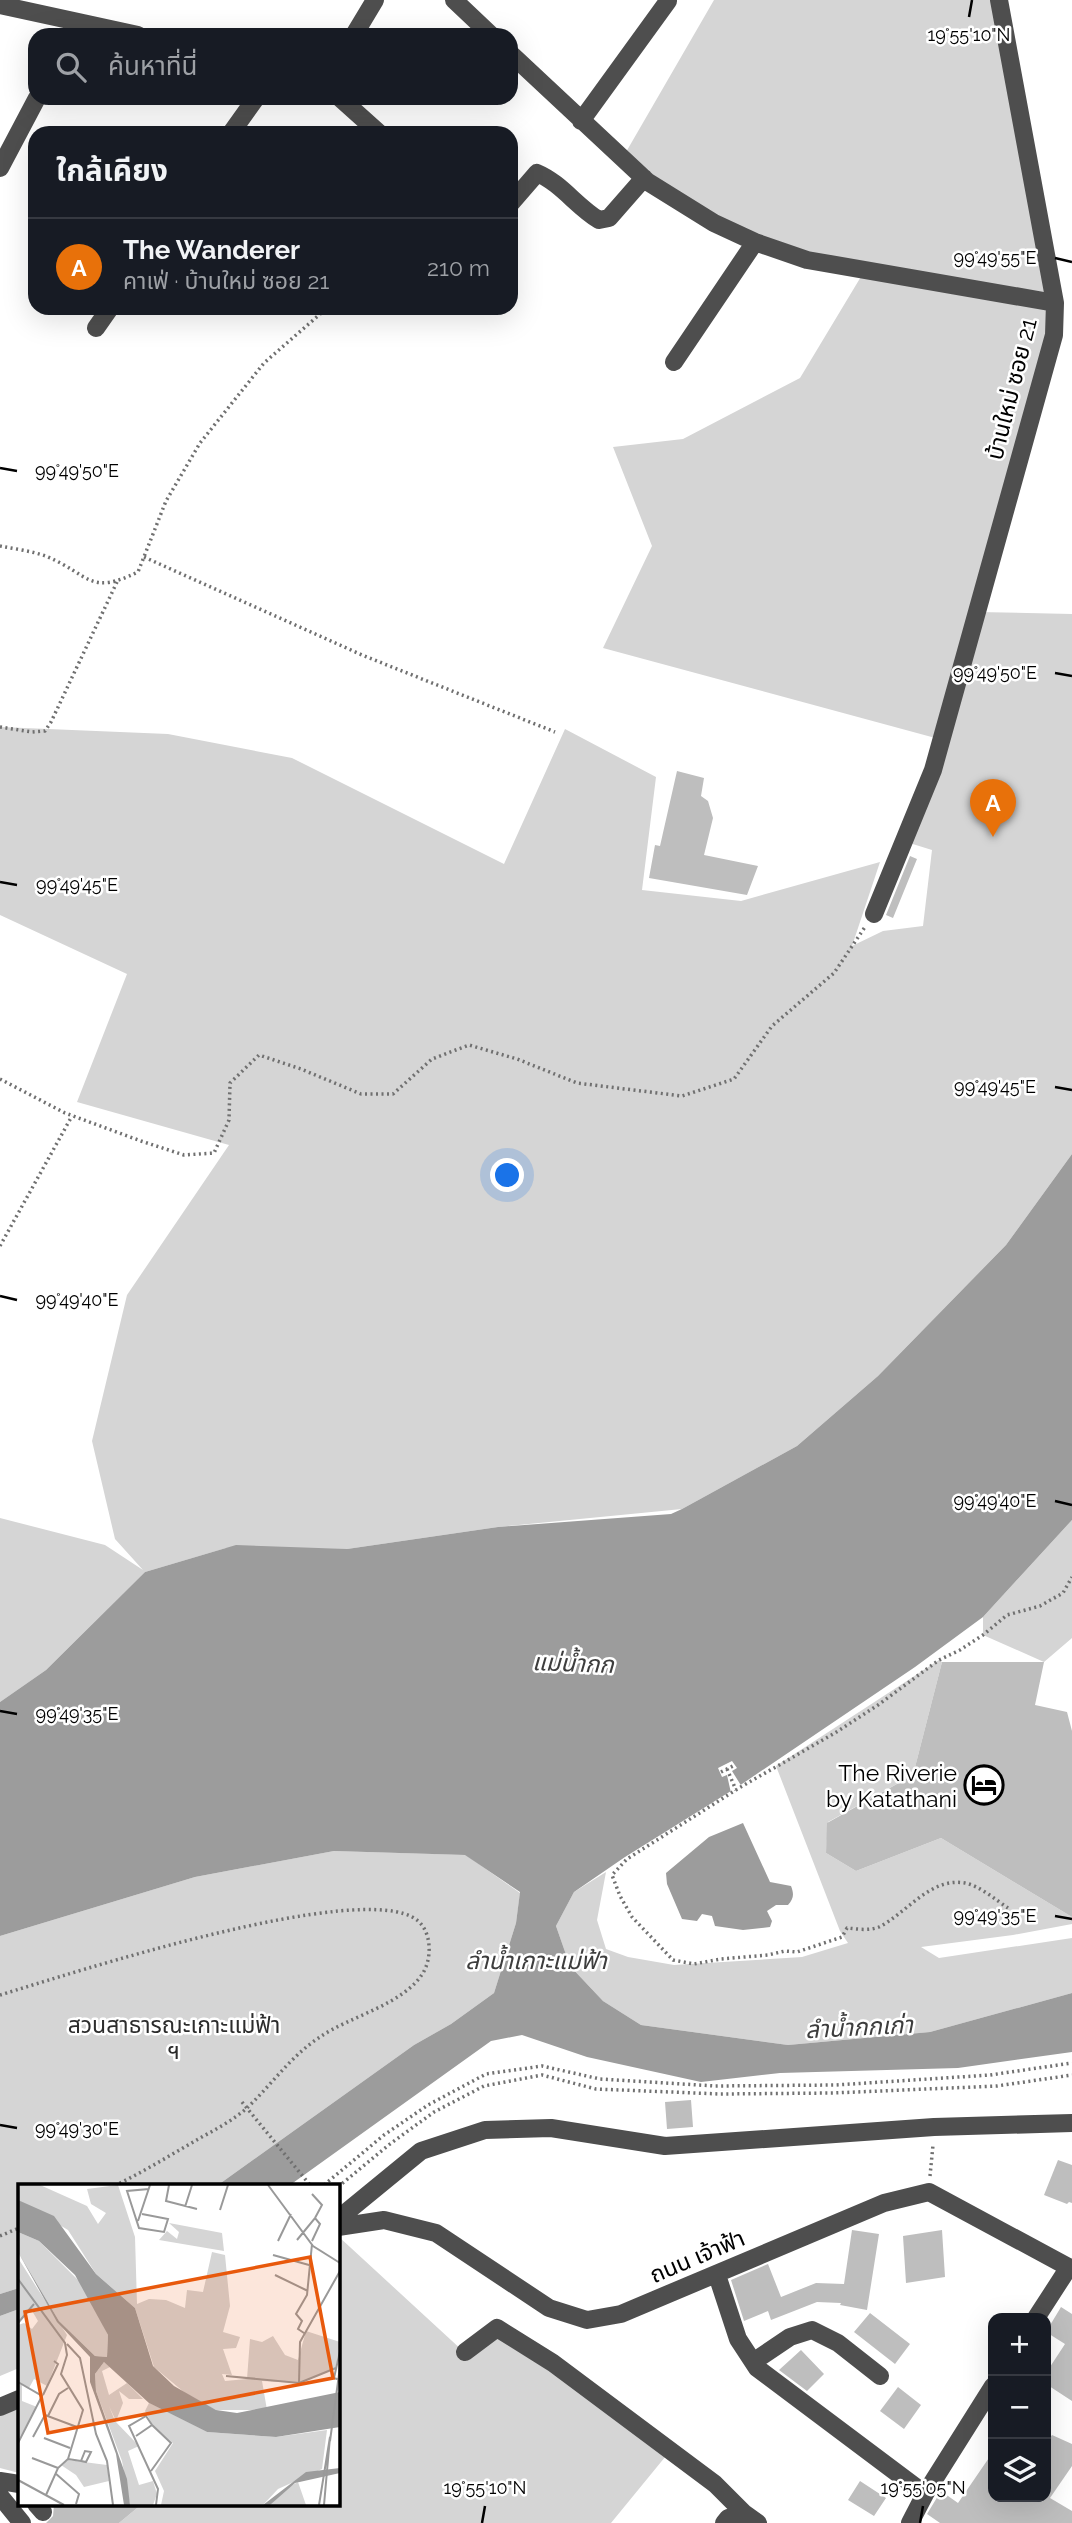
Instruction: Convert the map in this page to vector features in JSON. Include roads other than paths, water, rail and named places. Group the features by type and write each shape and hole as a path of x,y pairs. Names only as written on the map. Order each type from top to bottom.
{"street":[{"path":"358,28 375,0"},
{"path":"454,0 484,28"},
{"path":"999,0 1055,303"},
{"path":"582,121 668,1"},
{"path":"0,5 71,28"},
{"name":"บ้านใหม่ ซอย 21","path":"518,61 644,178 714,223 755,242 807,260 1055,303 1054,335 933,771 874,914"},
{"path":"0,167 33,105"},
{"path":"236,126 251,105"},
{"path":"348,105 371,126"},
{"path":"518,195 537,173 548,178 599,220 609,218 644,178"},
{"path":"674,362 755,242"},
{"path":"96,328 105,315"},
{"path":"340,2217 421,2151 485,2130 551,2128 664,2146 934,2127 1072,2123"},
{"name":"ถนน เจ้าฟ้า","path":"340,2227 384,2220 436,2233 549,2308 587,2320 621,2314 884,2203 929,2192 1070,2268"},
{"path":"1039,2313 1070,2268"},
{"path":"717,2275 738,2339 757,2368 925,2494"},
{"path":"464,2352 497,2328 553,2363 715,2484 751,2518"},
{"path":"753,2362 790,2337 812,2330 838,2343 880,2376"},
{"path":"910,2523 925,2494 988,2394"},
{"path":"0,2407 18,2399"},
{"path":"0,2481 18,2484"},
{"path":"0,2496 22,2523"},
{"path":"724,2523 728,2518 751,2518"}],"water":[{"path":"1072,1154 1072,1520 983,1617 915,1667 739,1786 574,1892 556,1926 570,1966 603,2001 641,2025 788,2045 930,2032 1072,1993 1072,2052 958,2068 780,2073 701,2082 587,2057 522,2035 491,2041 291,2184 219,2184 414,2045 451,2024 494,1993 516,1923 520,1892 465,1855 334,1851 195,1877 0,1936 0,1702 46,1670 145,1572 236,1545 347,1549 498,1527 671,1514 797,1446 878,1376 1006,1245"},
{"path":"743,1823 770,1882 791,1886 793,1896 790,1903 776,1905 767,1911 772,1921 770,1927 743,1930 715,1926 712,1916 702,1914 697,1921 682,1919 667,1884 666,1873 709,1837"},
{"path":"18,2288 18,2309 0,2316 0,2294"}],"place":[{"name":"The Wanderer","path":"993,837"},
{"name":"The Riverie by Katathani","path":"984,1785"}],"water label":[{"name":"แม่น้ำกก","path":"573,1663"},
{"name":"ลำน้ำเกาะแม่ฟ้า","path":"536,1960"},
{"name":"ลำน้ำกกเก่า","path":"859,2027"}],"park label":[{"name":"สวนสาธารณะเกาะแม่ฟ้า ฯ","path":"174,2037"}]}
